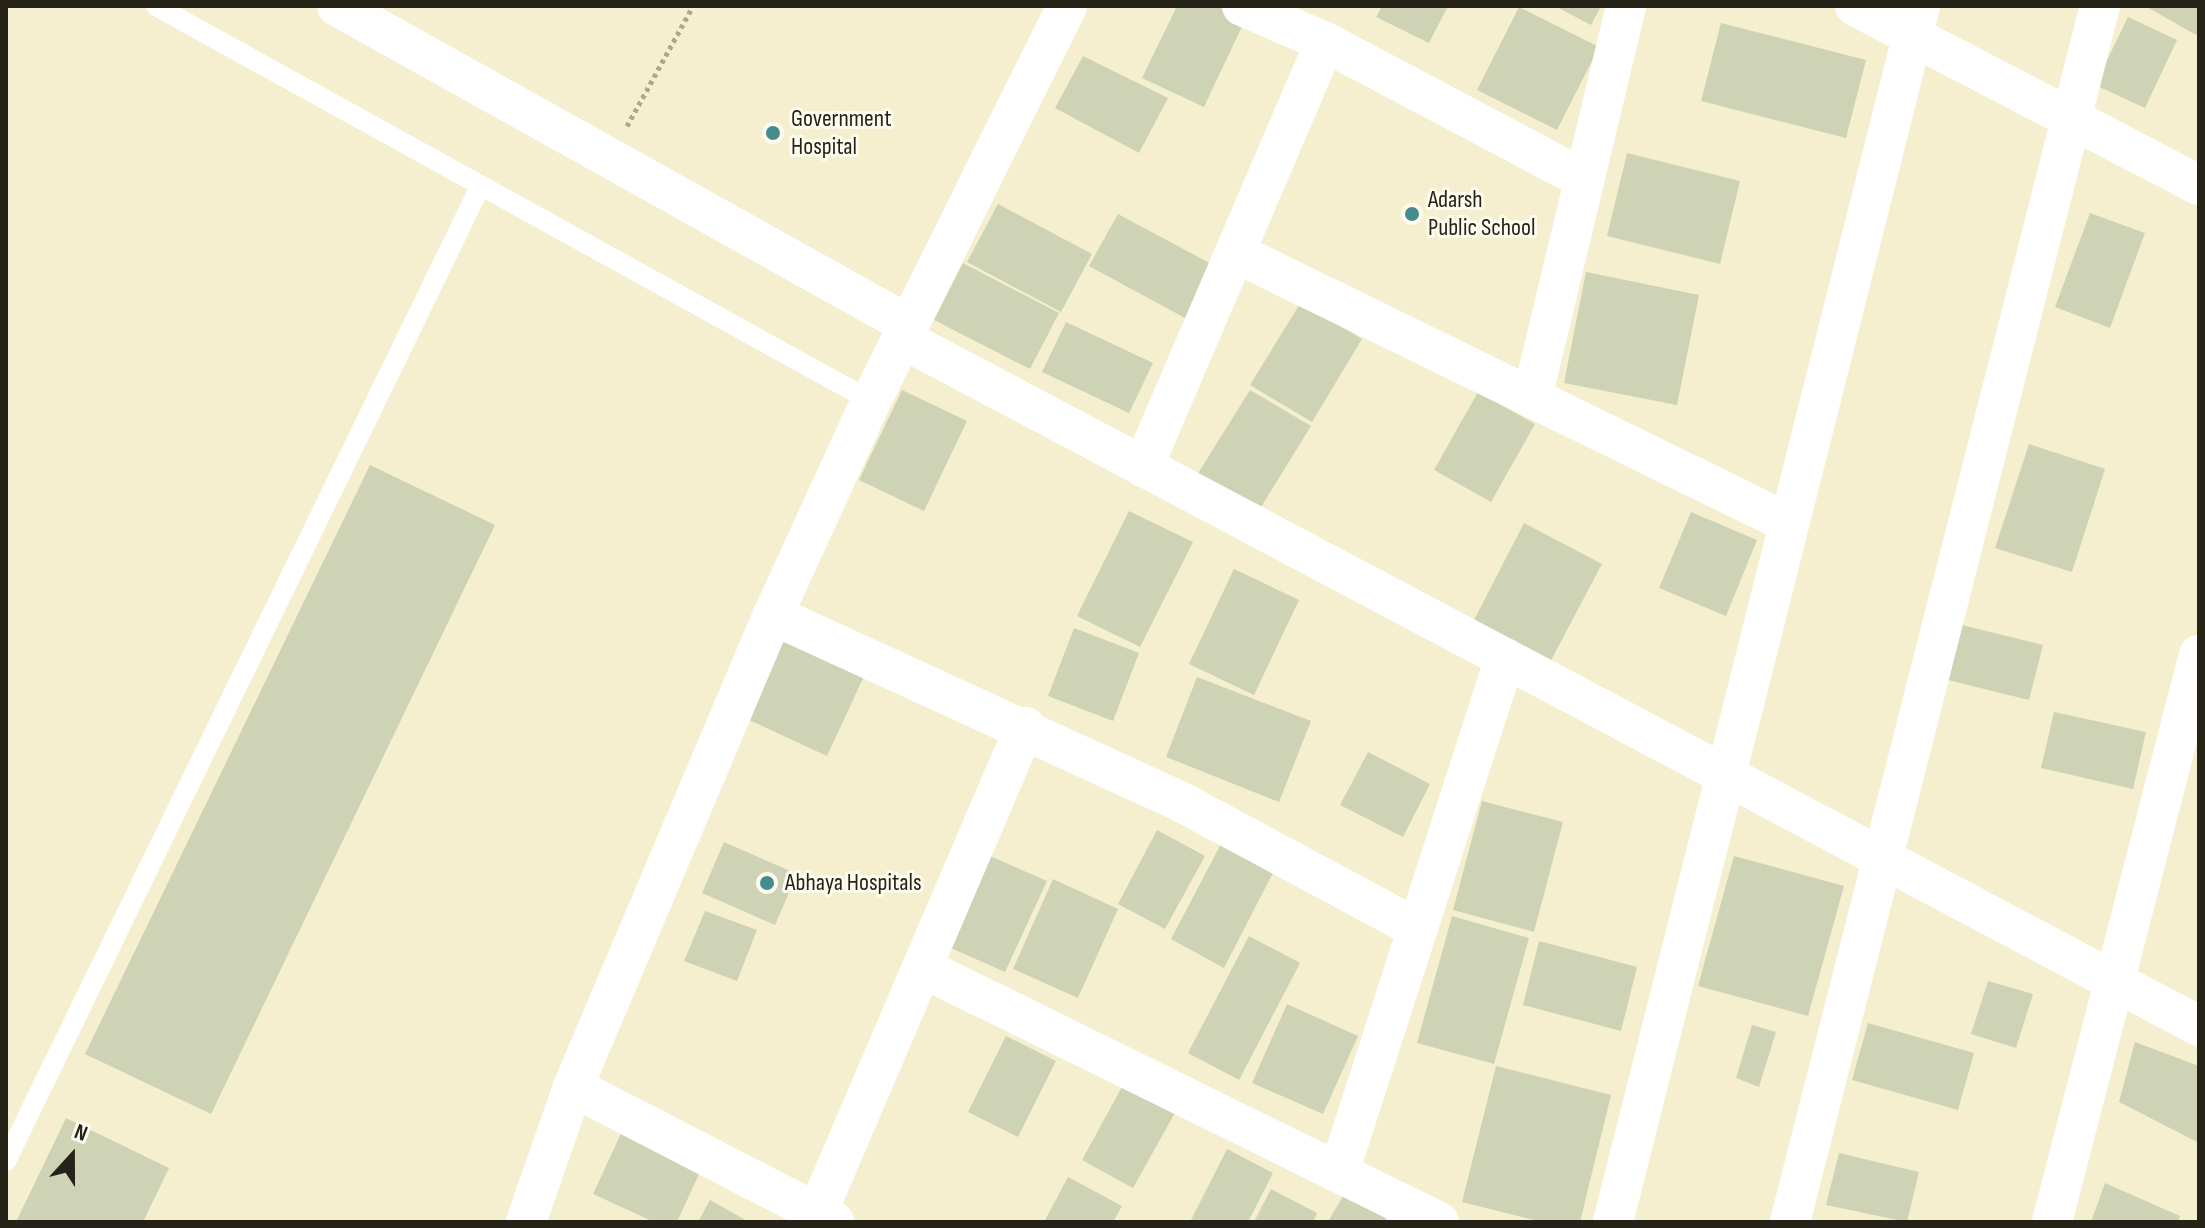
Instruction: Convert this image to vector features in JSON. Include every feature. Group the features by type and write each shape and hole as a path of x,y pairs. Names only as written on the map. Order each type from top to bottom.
{"street":[{"path":"337,6 609,158 1143,467 2199,1026"},
{"path":"526,1222 573,1087 773,615 871,401 1067,6"},
{"path":"1242,6 1325,42 1582,178"},
{"path":"1532,398 1582,178 1626,6"},
{"path":"1855,6 1916,21 2070,118 2199,185"},
{"path":"1790,1222 2100,6"},
{"path":"1613,1222 1726,776 1786,522 1916,21"},
{"path":"1143,467 1325,42"},
{"path":"1236,253 1786,522"},
{"path":"773,615 1025,727 1185,804 1416,928"},
{"path":"2052,1222 2117,981 2186,753 2199,655"},
{"path":"1340,1169 1505,658"},
{"path":"573,1087 826,1218 923,968 1025,727"},
{"path":"923,968 1340,1169 1439,1222"}],"lane":[{"path":"156,6 871,401"},
{"path":"6,1161 481,185"}],"path":[{"path":"609,158 693,6"}],"building":[{"path":"1177,6 1220,6 1246,18 1204,107 1142,78"},
{"path":"1382,6 1448,6 1429,43 1376,17"},
{"path":"1555,6 1601,6 1591,25"},
{"path":"2145,6 2199,6 2198,36"},
{"path":"1519,7 1599,47 1557,130 1477,90"},
{"path":"2128,17 2177,40 2145,108 2095,85"},
{"path":"1721,23 1866,60 1846,138 1701,101"},
{"path":"1083,56 1168,98 1139,153 1055,108"},
{"path":"1627,153 1740,181 1720,264 1607,236"},
{"path":"998,204 1092,254 1061,312 967,262"},
{"path":"2090,213 2145,233 2110,328 2055,307"},
{"path":"1118,214 1215,266 1187,319 1089,266"},
{"path":"963,263 1059,313 1030,369 934,320"},
{"path":"1586,272 1699,295 1677,405 1564,383"},
{"path":"1301,302 1362,339 1312,422 1250,385"},
{"path":"1066,322 1153,363 1129,413 1042,372"},
{"path":"902,390 967,421 924,511 859,480"},
{"path":"1250,390 1311,426 1258,512 1197,475"},
{"path":"1478,392 1535,424 1491,502 1434,470"},
{"path":"2029,444 2105,469 2072,572 1995,548"},
{"path":"370,465 495,525 211,1114 85,1054"},
{"path":"1129,511 1193,542 1140,647 1077,616"},
{"path":"1691,512 1757,540 1726,616 1659,588"},
{"path":"1524,523 1602,564 1548,666 1471,626"},
{"path":"1234,569 1299,600 1254,695 1189,664"},
{"path":"1954,623 2043,645 2029,700 1940,678"},
{"path":"1074,628 1139,653 1113,721 1048,696"},
{"path":"785,637 865,674 827,756 747,719"},
{"path":"1197,677 1311,721 1279,802 1166,757"},
{"path":"2054,712 2146,732 2133,789 2041,768"},
{"path":"1368,752 1430,784 1403,837 1340,805"},
{"path":"1482,801 1563,822 1534,932 1453,910"},
{"path":"1157,830 1205,856 1165,929 1118,904"},
{"path":"724,842 797,874 775,925 702,893"},
{"path":"1222,842 1275,869 1224,968 1171,939"},
{"path":"983,853 1047,881 1005,972 942,944"},
{"path":"1734,856 1844,886 1808,1016 1698,986"},
{"path":"1053,879 1118,909 1078,998 1013,969"},
{"path":"705,911 757,930 737,981 684,961"},
{"path":"1452,916 1529,938 1494,1064 1417,1043"},
{"path":"1249,936 1300,963 1239,1080 1188,1053"},
{"path":"1539,941 1637,967 1621,1031 1523,1005"},
{"path":"1988,981 2033,994 2016,1048 1971,1034"},
{"path":"1287,1004 1358,1036 1323,1114 1252,1083"},
{"path":"1868,1023 1974,1053 1958,1110 1852,1080"},
{"path":"1752,1025 1776,1032 1759,1087 1736,1078"},
{"path":"1006,1036 1056,1061 1018,1137 968,1112"},
{"path":"2135,1042 2199,1066 2199,1143 2119,1102"},
{"path":"1496,1066 1611,1095 1580,1222 1542,1222 1462,1202"},
{"path":"1124,1083 1176,1111 1133,1188 1082,1160"},
{"path":"66,1118 169,1168 143,1222 16,1222"},
{"path":"625,1125 705,1161 677,1222 654,1222 593,1194"},
{"path":"1227,1149 1273,1173 1248,1222 1190,1222"},
{"path":"1839,1153 1919,1172 1907,1222 1826,1205"},
{"path":"1068,1177 1122,1206 1113,1222 1044,1222"},
{"path":"2105,1183 2180,1216 2178,1222 2091,1222"},
{"path":"1271,1189 1317,1213 1313,1222 1254,1222"},
{"path":"1344,1194 1386,1218 1384,1222 1328,1222"},
{"path":"710,1200 749,1222 698,1222"}],"place":[{"name":"Government Hospital","path":"773,133"},
{"name":"Adarsh Public School","path":"1412,214"},
{"name":"Abhaya Hospitals","path":"767,883"}]}
